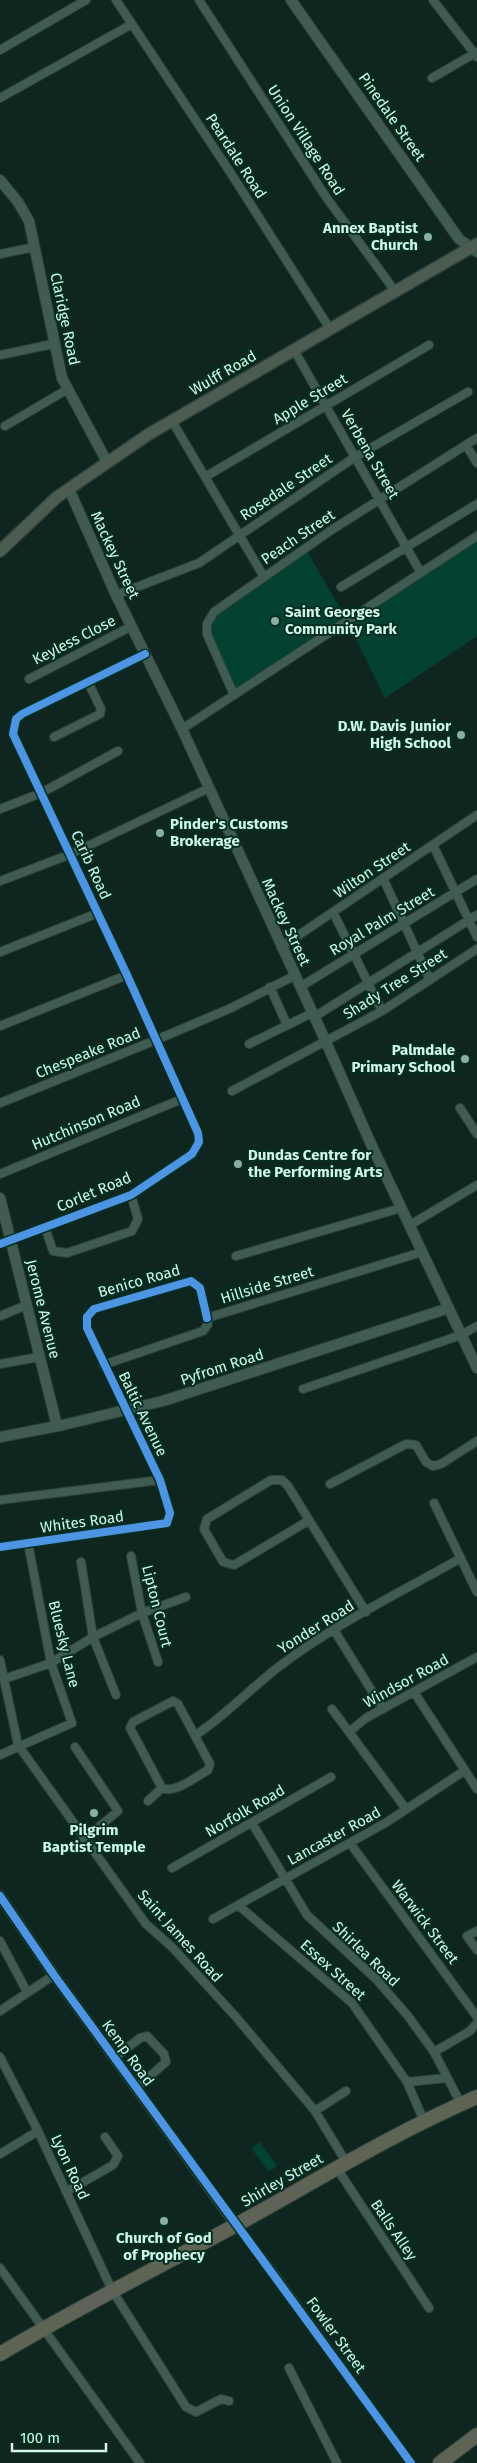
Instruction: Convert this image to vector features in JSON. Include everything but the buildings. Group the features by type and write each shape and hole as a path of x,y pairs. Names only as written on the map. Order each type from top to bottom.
{"highway":[{"name":"Shirley Street","path":"0,2354 112,2290 236,2225 341,2165 424,2121 472,2102"},
{"path":"440,2463 477,2435"}],"main road":[{"name":"Wulff Road","path":"0,551 57,497 172,420 394,291 475,247"}],"street":[{"path":"0,50 86,0"},
{"name":"Peardale Road","path":"116,0 330,329"},
{"name":"Union Village Road","path":"199,0 326,197 394,291"},
{"name":"Pinedale Street","path":"291,0 459,238 475,247"},
{"path":"432,78 476,54 433,0"},
{"path":"0,98 132,24"},
{"name":"Claridge Road","path":"0,180 25,212 35,247 53,344 62,378 107,462"},
{"path":"0,254 35,247"},
{"path":"0,355 53,344"},
{"name":"Apple Street","path":"205,477 429,345"},
{"name":"Verbena Street","path":"294,350 421,573"},
{"path":"5,426 68,389"},
{"name":"Rosedale Street","path":"116,595 199,563 355,457 468,392"},
{"path":"172,420 264,577"},
{"name":"Peach Street","path":"234,695 207,634 206,624 218,608 379,499 477,438"},
{"path":"466,445 477,463"},
{"name":"Mackey Street","path":"69,489 116,595 182,729 401,1208 477,1368"},
{"path":"341,587 477,504"},
{"path":"182,729 477,536"},
{"name":"Keyless Close","path":"29,679 132,626"},
{"name":"Carib Road","path":"145,654 31,709 16,719 13,734 128,975 198,1133 199,1142 192,1154"},
{"path":"54,737 100,714 100,709 88,682"},
{"path":"0,809 41,793 118,751"},
{"path":"0,881 71,854 209,788"},
{"name":"Wilton Street","path":"281,947 477,815"},
{"path":"433,845 477,937"},
{"path":"383,878 419,952 430,980"},
{"name":"Royal Palm Street","path":"300,987 477,879"},
{"path":"334,912 382,1011"},
{"path":"0,952 98,914"},
{"path":"249,1044 287,1025 313,1015 477,915"},
{"name":"Shady Tree Street","path":"232,1091 382,1011 477,949"},
{"path":"0,1026 128,975"},
{"name":"Chespeake Road","path":"0,1103 231,1008 294,976"},
{"path":"270,987 287,1025"},
{"name":"Hutchinson Road","path":"0,1174 182,1099"},
{"path":"460,1108 477,1134"},
{"name":"Corlet Road","path":"0,1244 130,1195 192,1154"},
{"path":"410,1225 477,1185"},
{"path":"45,1227 53,1251 67,1253 132,1231 138,1219 130,1195"},
{"name":"Jerome Avenue","path":"0,1198 57,1426"},
{"path":"236,1256 401,1208"},
{"name":"Hillside Street","path":"103,1365 202,1331 208,1324 207,1318 422,1252"},
{"name":"Benico Road","path":"87,1317 94,1309 191,1281 200,1288 207,1318"},
{"path":"0,1316 27,1305"},
{"name":"Pyfrom Road","path":"0,1437 125,1412 306,1356 449,1308"},
{"name":"Baltic Avenue","path":"87,1317 87,1328 103,1365 160,1480 170,1513 167,1523"},
{"path":"302,1390 461,1335 477,1326"},
{"path":"0,1364 39,1357"},
{"path":"330,1484 406,1444 416,1445 426,1462 433,1466 441,1464 477,1441"},
{"path":"308,1521 234,1565 223,1562 204,1529 207,1519 272,1480 278,1479 288,1486 366,1612"},
{"path":"0,1500 160,1480"},
{"path":"434,1503 477,1592"},
{"name":"Whites Road","path":"0,1547 167,1523"},
{"name":"Bluesky Lane","path":"18,1745 72,1723 51,1663 28,1543"},
{"name":"Lipton Court","path":"131,1556 142,1613 158,1662"},
{"name":"Yonder Road","path":"196,1735 233,1708 282,1664 334,1630 461,1558"},
{"path":"81,1562 93,1637 116,1696"},
{"path":"4,1678 51,1663 93,1637 142,1613 186,1597"},
{"path":"334,1630 383,1709"},
{"name":"Windsor Road","path":"349,1732 383,1709 477,1657"},
{"name":"Saint James Road","path":"0,1660 17,1731 18,1745 146,1924 172,1946 236,2017 315,2111 341,2165"},
{"path":"414,1692 477,1789"},
{"path":"173,1701 178,1704 196,1735 210,1764 208,1770 174,1789 167,1790 162,1788 130,1728 133,1722 173,1701"},
{"path":"332,1710 406,1809"},
{"path":"0,1755 18,1745"},
{"path":"75,1748 118,1811 84,1839"},
{"name":"Lancaster Road","path":"213,1919 350,1843 464,1771"},
{"name":"Norfolk Road","path":"172,1868 331,1778"},
{"path":"148,1801 162,1788"},
{"name":"Shirlea Road","path":"252,1823 307,1915 376,1979 408,2016 434,2052 447,2078 472,2102"},
{"name":"Warwick Street","path":"350,1843 477,2017"},
{"name":"Kemp Road","path":"0,1896 54,1975 236,2225"},
{"name":"Essex Street","path":"238,1905 352,2003 407,2082 424,2121"},
{"path":"477,1931 468,1936 477,1950"},
{"path":"0,1941 27,1992"},
{"path":"0,2011 54,1975"},
{"path":"434,2052 470,2031 477,2023"},
{"path":"114,2058 140,2038 147,2036 164,2054 166,2062 136,2088"},
{"name":"Lyon Road","path":"0,2057 38,2131 112,2290 186,2407 196,2412 221,2399 229,2401"},
{"path":"407,2082 447,2078"},
{"path":"315,2111 346,2091"},
{"path":"0,2154 38,2131"},
{"path":"66,2192 113,2165 116,2161 118,2156 105,2137"},
{"name":"Balls Alley","path":"341,2165 429,2308"},
{"name":"Fowler Street","path":"236,2225 270,2268 411,2463"},
{"path":"0,2268 140,2463"},
{"path":"289,2368 337,2463"}],"green space":[{"path":"477,534 477,636 385,698 345,617"},
{"name":"Saint Georges Community Park","path":"307,551 345,617 236,689 211,632 214,617"},
{"path":"260,2142 277,2166 269,2172 251,2148"}],"cycle path":[{"path":"0,1244 131,1195 192,1154 199,1142 198,1133 127,975 13,734 16,719 22,714 145,654"},
{"path":"0,1547 167,1523 170,1513 160,1480 87,1328 87,1317 94,1309 191,1281 200,1288 207,1318"},
{"path":"0,1896 54,1975 411,2463"}],"place":[{"name":"Annex Baptist Church","path":"428,237"},
{"name":"Saint Georges Community Park","path":"275,621"},
{"name":"D.W. Davis Junior High School","path":"461,735"},
{"name":"Pinder's Customs Brokerage","path":"160,833"},
{"name":"Palmdale Primary School","path":"465,1059"},
{"name":"Dundas Centre for the Performing Arts","path":"238,1164"},
{"name":"Pilgrim Baptist Temple","path":"94,1813"},
{"name":"Church of God of Prophecy","path":"164,2221"}]}
